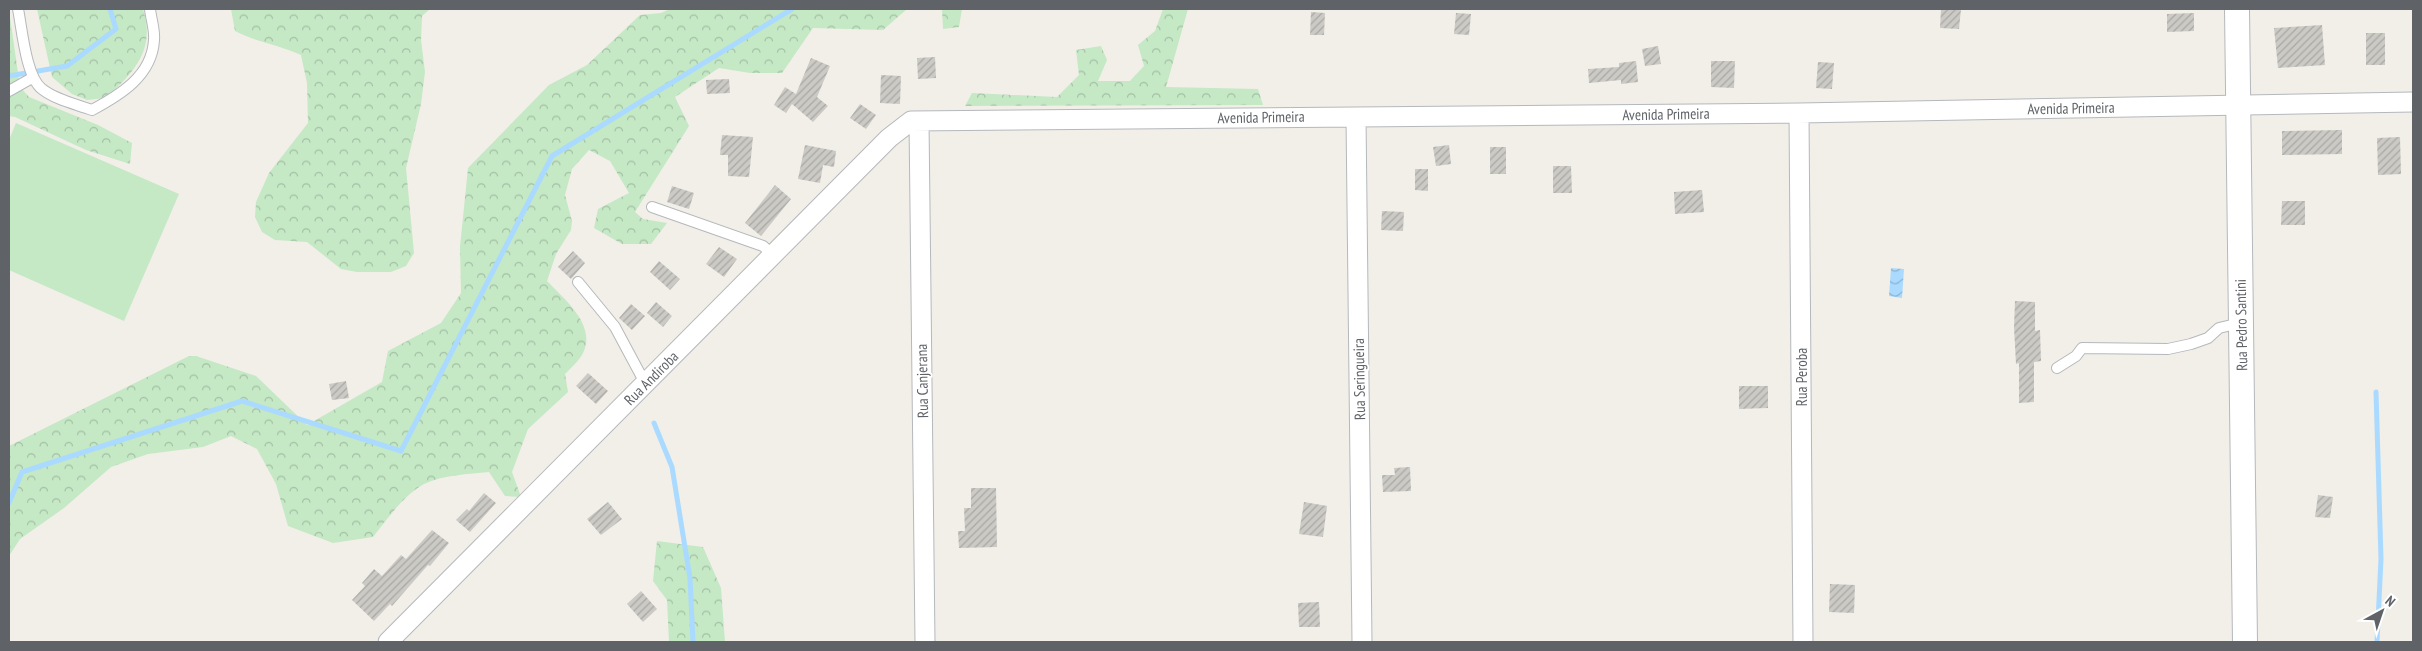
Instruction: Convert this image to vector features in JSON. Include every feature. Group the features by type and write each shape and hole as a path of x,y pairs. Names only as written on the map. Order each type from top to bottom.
{"street":[{"name":"Rua Pedro Santini","path":"2236,9 2245,642"},
{"name":"Avenida Primeira","path":"919,120 1799,113 2413,102"},
{"name":"Rua Peroba","path":"1799,113 1803,642"},
{"name":"Rua Seringueira","path":"1356,117 1362,642"},
{"name":"Rua Andiroba","path":"388,642 889,138 912,121 919,120"},
{"name":"Rua Canjerana","path":"919,120 925,642"}],"lane":[{"path":"18,9 32,78 40,88 48,93 92,110 123,94 147,68 154,40 150,9"},
{"path":"9,92 32,78"},
{"path":"652,206 763,246 773,255"},
{"path":"578,282 615,327 646,384"},
{"path":"2057,368 2076,356 2082,348 2168,349 2208,338 2219,328 2241,323"}],"green space":[{"path":"37,9 143,9 147,37 140,59 125,79 106,98 87,100 72,94 52,77"},
{"path":"231,9 430,9 422,16 421,40 425,72 421,104 406,168 414,253 406,266 391,272 357,272 341,269 307,242 275,240 262,232 255,217 256,202 269,173 308,123 307,83 301,55 235,31"},
{"path":"670,9 907,9 883,30 813,28 782,73 750,73 719,68 675,97 689,126 635,212 643,219 667,223 651,244 622,244 594,228 598,209 629,193 610,161 589,150 572,169 565,195 572,221 571,230 556,254 547,281 577,313 586,332 586,343 581,356 565,374 568,392 528,429 512,472 521,497 505,496 489,472 456,475 439,479 424,484 409,495 373,537 333,543 288,526 276,484 257,449 231,436 203,447 148,454 111,467 64,508 20,539 9,556 9,446 189,356 196,356 256,376 307,425 382,382 388,351 441,323 461,293 460,247 468,168 549,85 587,65 640,15 661,13"},
{"path":"942,9 962,9 959,27 943,29"},
{"path":"1163,9 1188,9 1166,87 1258,89 1263,105 965,106 972,93 1057,97 1079,75 1076,50 1101,46 1107,60 1098,81 1130,81 1144,66 1138,45 1155,31"},
{"path":"9,10 20,87 29,97 98,125 132,143 130,164 86,150 15,117 9,116"},
{"path":"16,123 179,194 124,321 9,270 9,140"},
{"path":"657,541 703,547 721,588 725,642 669,642 667,600 653,581"}],"water":[{"path":"1891,268 1904,269 1902,298 1889,296"}],"building":[{"path":"1941,9 1961,9 1959,29 1940,28"},
{"path":"1311,12 1325,13 1324,35 1310,35"},
{"path":"1456,13 1471,14 1469,35 1454,34"},
{"path":"2194,13 2194,31 2167,32 2167,14"},
{"path":"2322,25 2325,65 2278,68 2274,28"},
{"path":"2366,33 2385,33 2385,65 2366,65"},
{"path":"1658,46 1661,64 1645,66 1642,49"},
{"path":"935,57 936,78 918,79 917,58"},
{"path":"811,58 830,66 817,97 828,106 813,122 792,104 786,113 774,105 785,87 796,94"},
{"path":"1636,61 1638,82 1621,84 1621,80 1589,83 1588,69 1619,67 1619,63"},
{"path":"1711,61 1735,61 1734,88 1711,87"},
{"path":"1818,62 1834,63 1832,89 1816,88"},
{"path":"881,75 901,76 900,104 880,103"},
{"path":"729,79 730,93 707,94 706,80"},
{"path":"860,104 876,115 866,129 850,118"},
{"path":"2342,130 2342,154 2282,155 2282,131"},
{"path":"722,135 753,137 749,177 728,176 728,155 720,155"},
{"path":"2400,137 2401,174 2378,175 2377,138"},
{"path":"805,145 836,151 834,167 823,165 820,183 798,179"},
{"path":"1449,145 1451,164 1436,166 1433,147"},
{"path":"1490,147 1506,147 1506,174 1490,174"},
{"path":"1553,166 1571,166 1572,193 1553,193"},
{"path":"1415,169 1428,169 1428,191 1415,190"},
{"path":"775,185 791,199 761,236 745,223"},
{"path":"672,186 694,193 689,209 667,202"},
{"path":"1702,190 1704,212 1675,214 1674,192"},
{"path":"2282,201 2305,201 2305,225 2281,225"},
{"path":"1382,211 1404,212 1403,231 1381,230"},
{"path":"719,247 737,259 724,277 706,264"},
{"path":"573,251 585,263 571,279 558,267"},
{"path":"659,261 680,279 670,290 650,272"},
{"path":"2015,301 2035,302 2035,331 2040,330 2041,361 2034,362 2034,402 2019,403 2019,363 2016,364 2014,327"},
{"path":"656,302 672,316 663,327 647,313"},
{"path":"631,304 645,316 632,330 619,318"},
{"path":"588,373 608,391 596,404 576,386"},
{"path":"346,381 349,398 332,400 329,384"},
{"path":"1739,386 1768,386 1768,408 1739,409"},
{"path":"1410,467 1411,491 1383,492 1382,475 1395,475 1394,468"},
{"path":"971,488 996,488 997,547 959,548 958,531 965,531 964,508 971,508"},
{"path":"484,493 496,503 470,532 456,520 467,509 469,511"},
{"path":"2318,495 2333,497 2330,518 2315,517"},
{"path":"608,502 622,519 601,535 587,519"},
{"path":"1304,502 1327,506 1323,537 1299,534"},
{"path":"432,530 449,543 392,606 390,604 374,621 352,600 365,586 362,583 374,569 382,576 401,555 406,559"},
{"path":"1830,584 1855,585 1854,613 1829,612"},
{"path":"641,591 657,609 643,622 627,604"},
{"path":"1319,602 1320,627 1299,627 1298,603"}],"waterway":[{"path":"9,76 67,66 116,29 110,9"},
{"path":"9,503 22,472 242,401 401,451 552,156 792,9"},
{"path":"2376,392 2381,559 2377,642"},
{"path":"654,423 672,467 690,578 693,642"}]}
